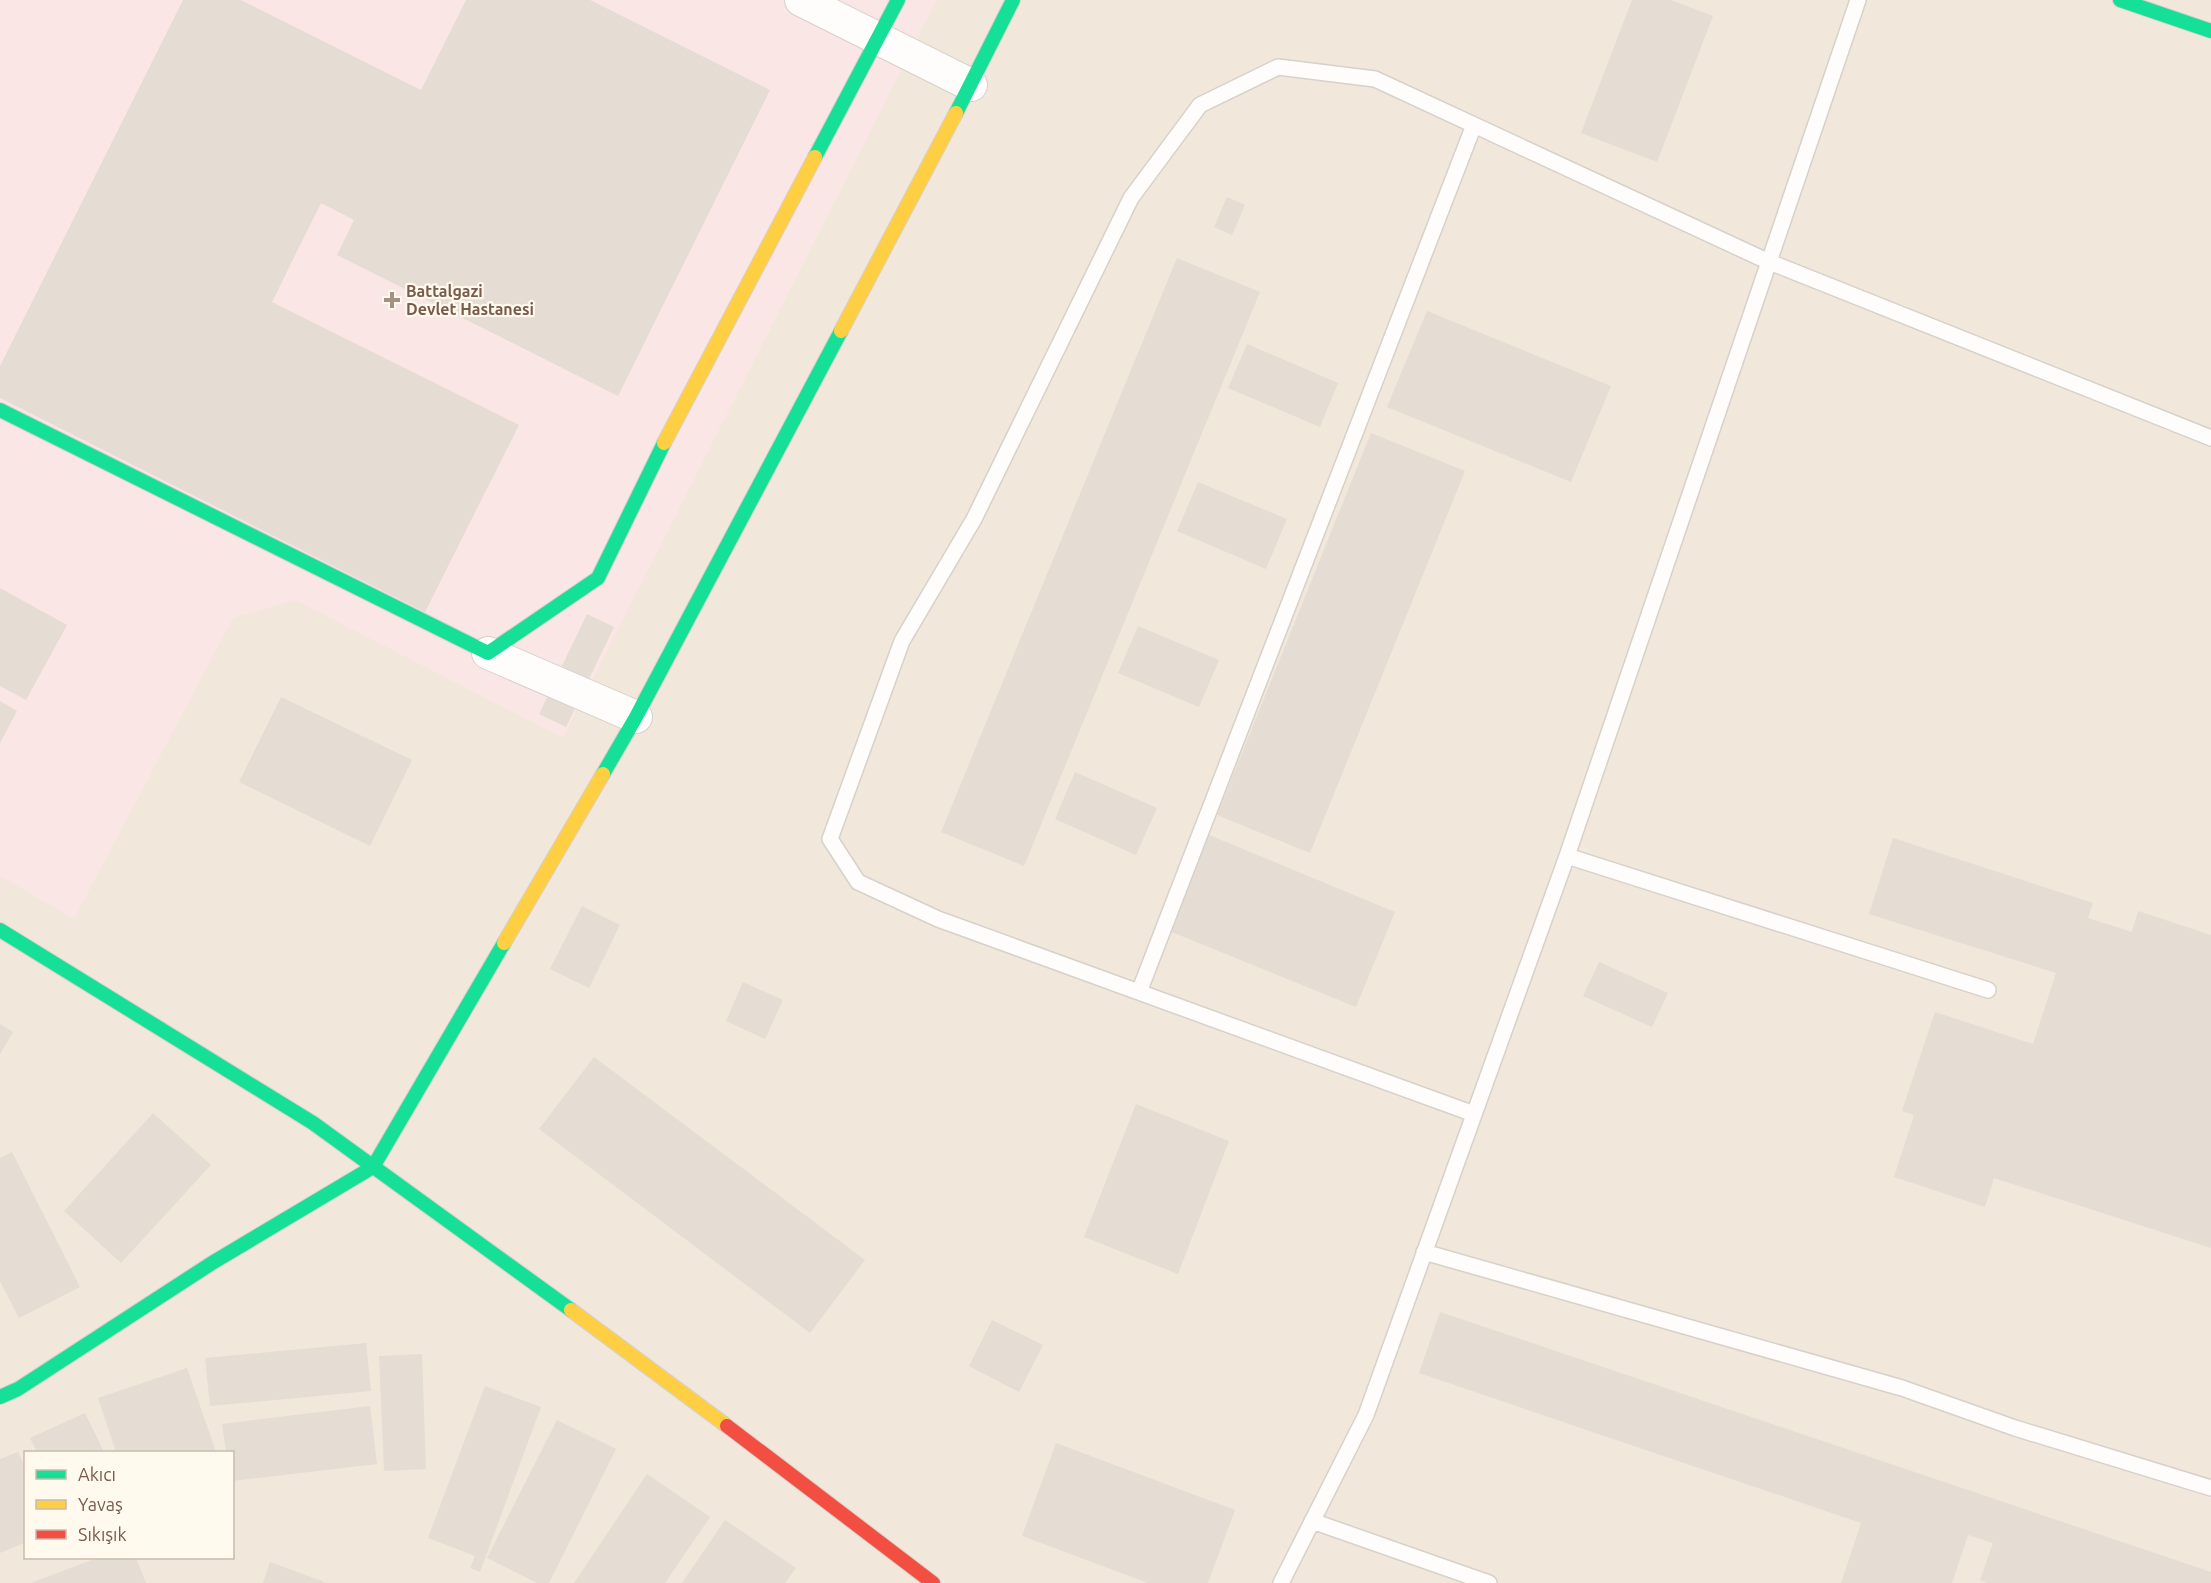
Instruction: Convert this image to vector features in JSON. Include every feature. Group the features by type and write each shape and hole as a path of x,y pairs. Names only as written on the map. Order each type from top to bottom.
{"main road":[{"path":"0,410 488,653 597,578 654,463 898,0"},
{"path":"0,1397 18,1389 212,1263 373,1167 636,717 971,85 1013,0"},
{"path":"2120,0 2211,31"},
{"path":"0,930 313,1123 660,1375 933,1583"}],"street":[{"path":"801,0 971,85"},
{"path":"488,653 636,717"}],"lane":[{"path":"1281,1583 1366,1415 1567,856 1857,0"},
{"path":"1474,1114 938,919 858,882 830,839 902,641 974,519 1131,198 1200,105 1278,67 1375,79 1767,261 2211,438"},
{"path":"1139,992 1474,125"},
{"path":"1567,856 1988,990"},
{"path":"1424,1252 1902,1388 2015,1428 2211,1488"},
{"path":"1312,1521 1489,1583"}],"shaded area":[{"path":"0,0 2211,0 2211,1583 0,1583"},
{"name":"Battalgazi Devlet Hastanesi","path":"0,0 937,0 563,738 295,600 233,618 74,919 0,876"}],"building":[{"name":"Battalgazi Devlet Hastanesi","path":"183,0 241,0 421,90 466,0 590,0 770,90 618,396 337,255 354,220 321,203 272,302 519,425 425,612 0,398 0,366"},
{"path":"1632,0 1671,0 1713,16 1657,162 1581,133"},
{"path":"1227,197 1245,205 1232,235 1214,227"},
{"path":"1177,258 1260,292 1024,866 941,832"},
{"path":"1427,311 1611,386 1571,482 1387,407"},
{"path":"1247,344 1338,383 1320,427 1228,388"},
{"path":"1371,433 1465,471 1310,853 1217,815"},
{"path":"1198,482 1287,519 1266,569 1177,531"},
{"path":"0,588 67,625 26,700 0,686"},
{"path":"587,614 614,627 566,727 539,714"},
{"path":"1138,626 1219,660 1199,707 1118,673"},
{"path":"281,697 412,760 370,846 239,782"},
{"path":"0,701 17,711 0,743"},
{"path":"1075,772 1157,808 1136,855 1055,819"},
{"path":"1202,832 1395,912 1356,1007 1162,928"},
{"path":"1893,838 2093,903 2088,918 2132,932 2138,911 2211,935 2211,1248 1994,1178 1985,1207 1894,1177 1914,1115 1902,1111 1935,1012 2033,1044 2056,973 1869,914"},
{"path":"582,906 620,925 589,988 550,969"},
{"path":"1599,962 1668,993 1652,1027 1583,996"},
{"path":"743,982 783,1000 765,1039 726,1021"},
{"path":"0,1024 13,1032 0,1054"},
{"path":"594,1057 865,1260 810,1333 539,1129"},
{"path":"1136,1104 1229,1141 1178,1274 1084,1237"},
{"path":"153,1113 211,1165 121,1263 64,1211"},
{"path":"12,1152 80,1287 19,1318 0,1281 0,1158"},
{"path":"1440,1312 2211,1572 2211,1583 1988,1583 1980,1580 1993,1543 1968,1535 1952,1583 1841,1583 1861,1523 1419,1373"},
{"path":"992,1320 1043,1345 1019,1392 969,1366"},
{"path":"366,1343 371,1391 210,1406 205,1358"},
{"path":"422,1354 426,1469 384,1471 379,1356"},
{"path":"187,1368 216,1451 116,1451 98,1398"},
{"path":"485,1386 541,1407 480,1572 470,1568 475,1556 428,1538"},
{"path":"370,1406 377,1464 234,1481 234,1451 226,1451 222,1424"},
{"path":"85,1413 104,1451 36,1451 30,1438"},
{"path":"557,1420 616,1449 549,1583 537,1583 487,1558"},
{"path":"1056,1443 1235,1510 1208,1583 1148,1583 1022,1536"},
{"path":"18,1452 24,1465 24,1543 0,1553 0,1459"},
{"path":"647,1474 710,1517 665,1583 574,1583"},
{"path":"725,1520 796,1568 785,1583 682,1583"},
{"path":"94,1559 136,1559 146,1583 31,1583"},
{"path":"270,1562 327,1583 263,1583"}],"traffic: fast":[{"path":"815,157 898,0"},
{"path":"956,113 1013,0"},
{"path":"2120,0 2211,31"},
{"path":"603,774 636,717 841,331"},
{"path":"0,410 488,653 598,578 664,443"},
{"path":"0,930 313,1123 571,1310"},
{"path":"0,1397 18,1389 212,1263 373,1167 504,943"}],"traffic: slow":[{"path":"841,331 956,113"},
{"path":"664,443 815,157"},
{"path":"504,943 603,774"},
{"path":"571,1310 727,1426"}],"traffic: jam":[{"path":"727,1426 933,1583"}],"place":[{"name":"Battalgazi Devlet Hastanesi","path":"392,300"}]}
